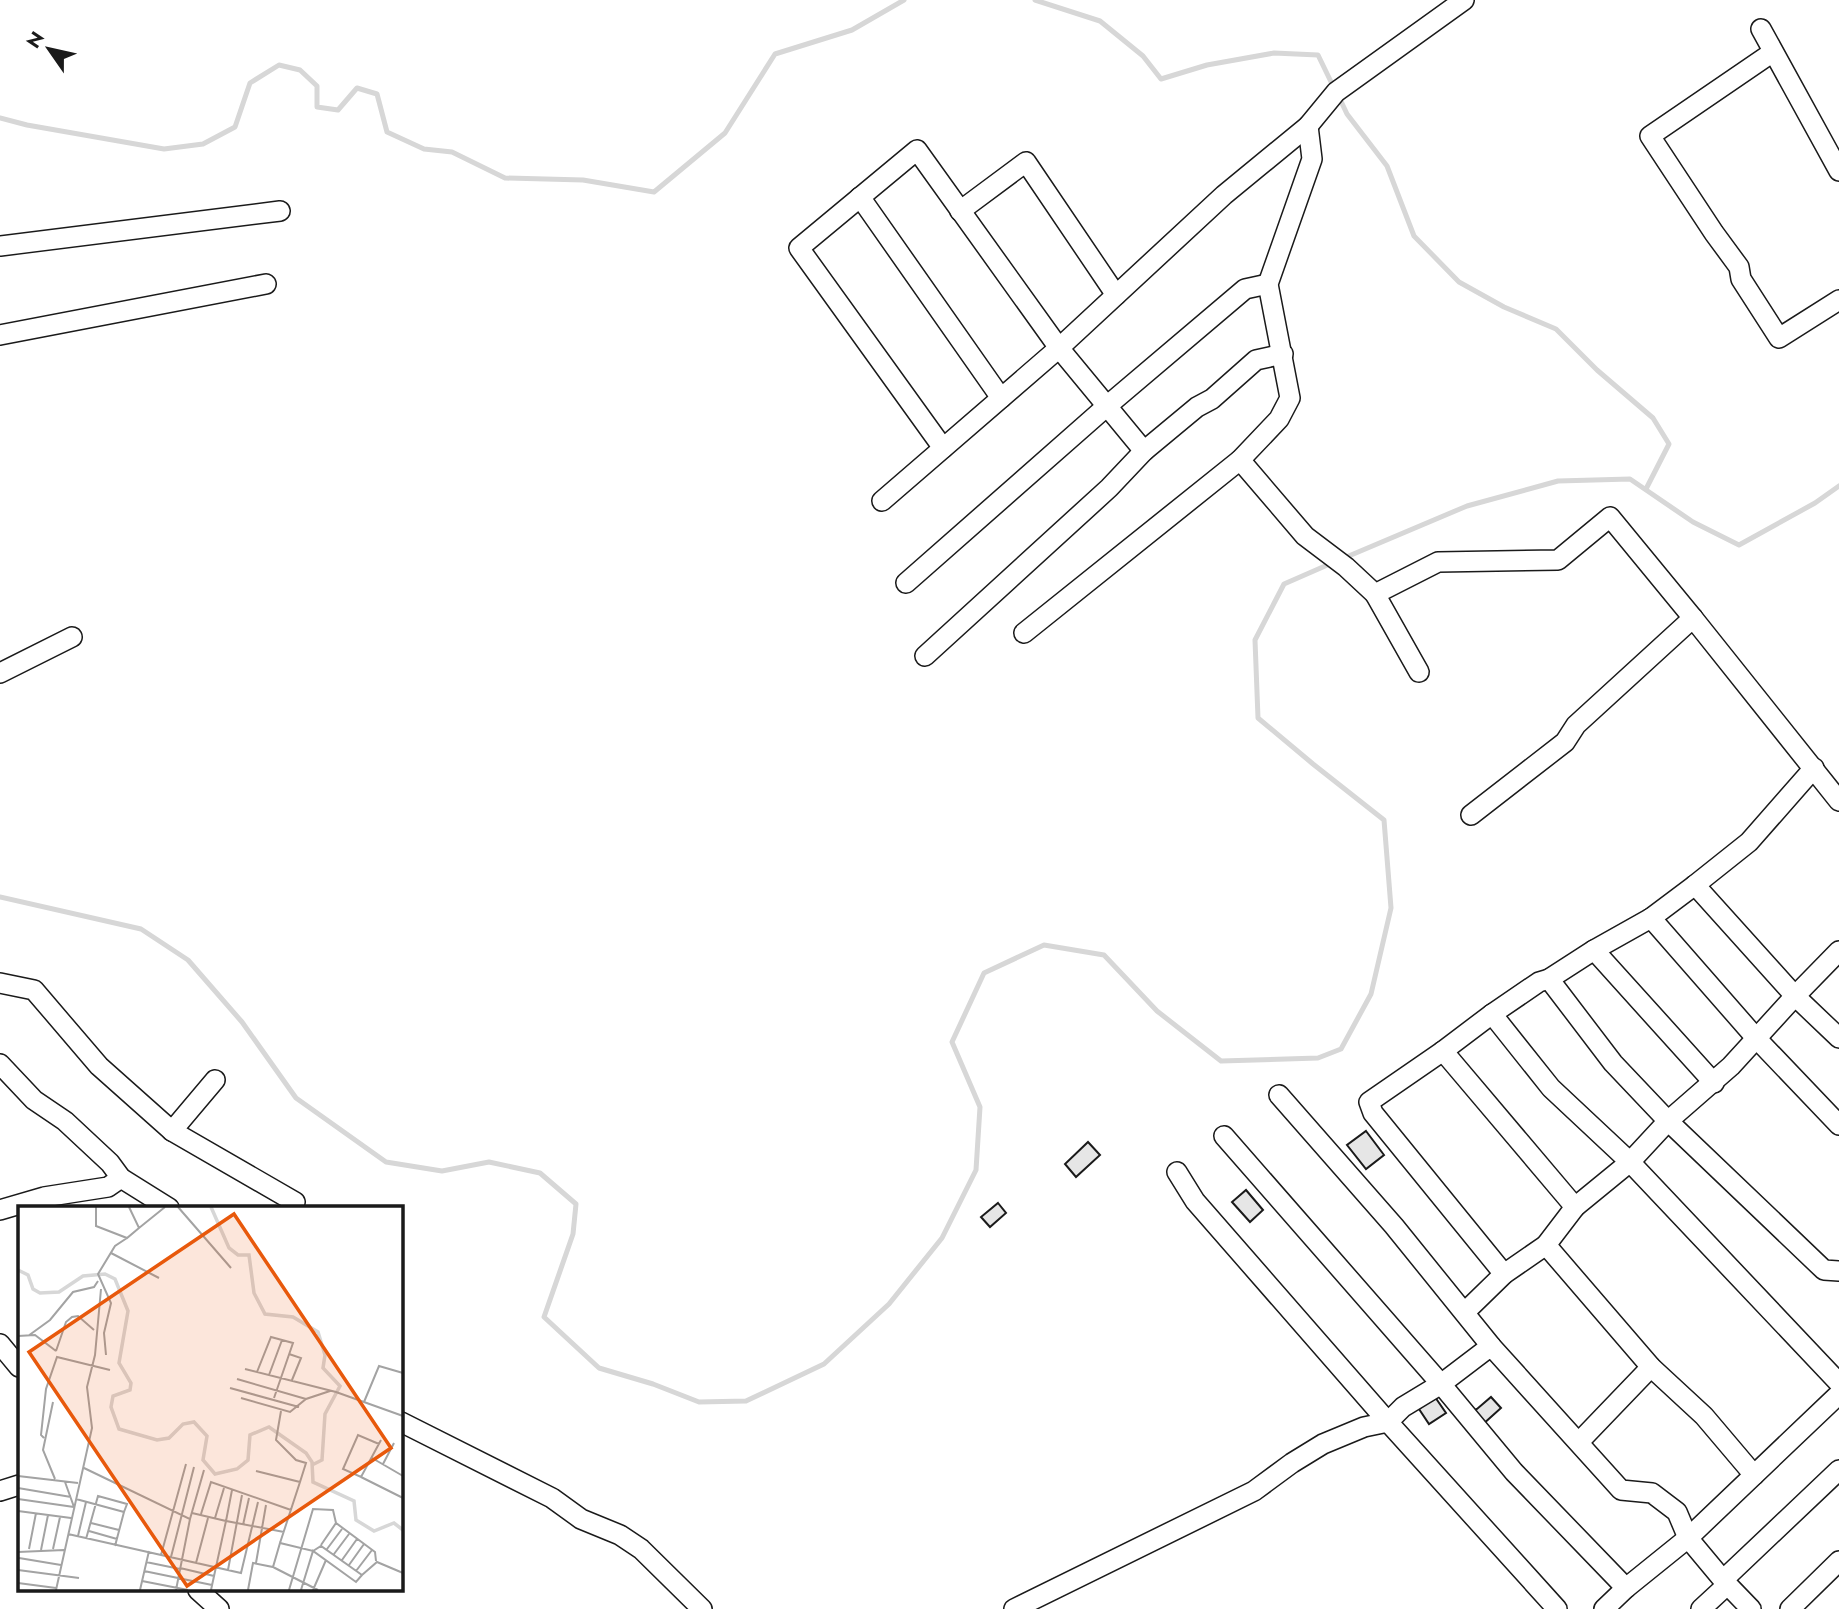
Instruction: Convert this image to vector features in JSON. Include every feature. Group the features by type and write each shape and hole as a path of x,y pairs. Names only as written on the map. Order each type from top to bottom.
{"street":[{"path":"882,501 1059,348 1224,195 1308,126 1336,92 1464,0"},
{"path":"1761,29 1773,52 1831,138 1839,171"},
{"path":"1773,52 1650,136 1739,267 1741,279 1779,338 1839,300"},
{"path":"1024,634 1240,460 1279,419 1290,398 1268,284 1312,159 1308,126"},
{"path":"943,448 799,248 917,150 1059,348 1144,451"},
{"path":"960,211 1026,162 1116,295"},
{"path":"860,197 1002,398"},
{"path":"0,246 280,211"},
{"path":"0,335 266,284"},
{"path":"906,583 1245,289 1268,284"},
{"path":"925,656 1109,488 1144,451 1197,407 1212,399 1256,359 1283,354"},
{"path":"1240,460 1305,536 1346,567 1375,594 1419,672"},
{"path":"1375,594 1438,562 1558,560 1610,517 1839,801"},
{"path":"1471,815 1565,742 1576,725 1693,618"},
{"path":"0,673 72,637"},
{"path":"1504,1274 1373,1113 1369,1102 1539,982 1549,979 1651,918 1695,885 1749,842 1814,768"},
{"path":"1695,885 1795,996 1839,1038"},
{"path":"1651,918 1756,1038 1839,1125"},
{"path":"1594,950 1714,1083"},
{"path":"1465,1312 1504,1274 1546,1245 1575,1207 1630,1162 1668,1122 1714,1083 1839,951"},
{"path":"1549,979 1613,1063 1668,1122 1824,1270 1839,1272"},
{"path":"0,983 34,990 99,1066 172,1131 295,1202"},
{"path":"1492,1014 1551,1088 1630,1162 1839,1383"},
{"path":"1443,1051 1575,1207"},
{"path":"0,1064 34,1100 65,1121 110,1163 121,1178 166,1206"},
{"path":"172,1131 215,1080"},
{"path":"1279,1095 1394,1226 1491,1346 1621,1490 1652,1493 1677,1512 1688,1538 1725,1583 1751,1609"},
{"path":"1224,1136 1441,1384 1514,1472 1626,1588"},
{"path":"1177,1172 1195,1200 1388,1422 1557,1609"},
{"path":"0,1210 44,1197 108,1187 121,1178"},
{"path":"1546,1245 1651,1367 1704,1416 1754,1475"},
{"path":"0,1344 18,1366"},
{"path":"1014,1609 1254,1491 1323,1444 1364,1427 1388,1422 1403,1407 1441,1384 1491,1346"},
{"path":"1579,1442 1651,1367"},
{"path":"1604,1609 1688,1538 1839,1394"},
{"path":"402,1423 552,1498 581,1519 620,1535 641,1549 702,1609"},
{"path":"1702,1609 1839,1470"},
{"path":"0,1491 18,1485"},
{"path":"1790,1609 1839,1561"},
{"path":"200,1592 219,1609"}],"building":[{"path":"1366,1131 1384,1155 1366,1169 1347,1145"},
{"path":"1088,1142 1100,1155 1076,1177 1065,1164"},
{"path":"1246,1190 1263,1210 1250,1222 1232,1202"},
{"path":"998,1203 1006,1213 990,1227 981,1217"},
{"path":"1435,1397 1446,1413 1429,1424 1419,1409"},
{"path":"1491,1397 1501,1408 1482,1425 1470,1412"}],"waterway":[{"path":"0,118 164,149 203,144 235,127 250,83 279,65 300,70 317,86 317,107 338,110 357,88 377,94 387,132 424,149 452,152 505,178 583,180 654,192 725,133 775,54 852,30 904,0"},
{"path":"1035,0 1100,21 1143,56 1161,79 1207,65 1274,53 1318,55 1334,88"},
{"path":"1339,97 1347,114 1387,166 1414,236 1459,282 1504,307 1556,329 1597,370 1653,418 1669,444 1646,489"},
{"path":"1344,558 1467,506 1558,481 1630,479 1693,522 1739,545 1815,503 1839,486"},
{"path":"0,897 141,929 188,960 242,1022 296,1098 386,1162 442,1171 489,1162 540,1173 576,1204 573,1234 544,1317 599,1368 653,1384 699,1402 746,1401 824,1364 889,1304 942,1238 976,1170 980,1107 952,1042 984,973 1044,945 1104,955 1157,1011 1221,1061 1318,1058 1341,1049 1371,994 1391,908 1384,820 1258,718 1255,640 1284,584 1332,563"}]}
